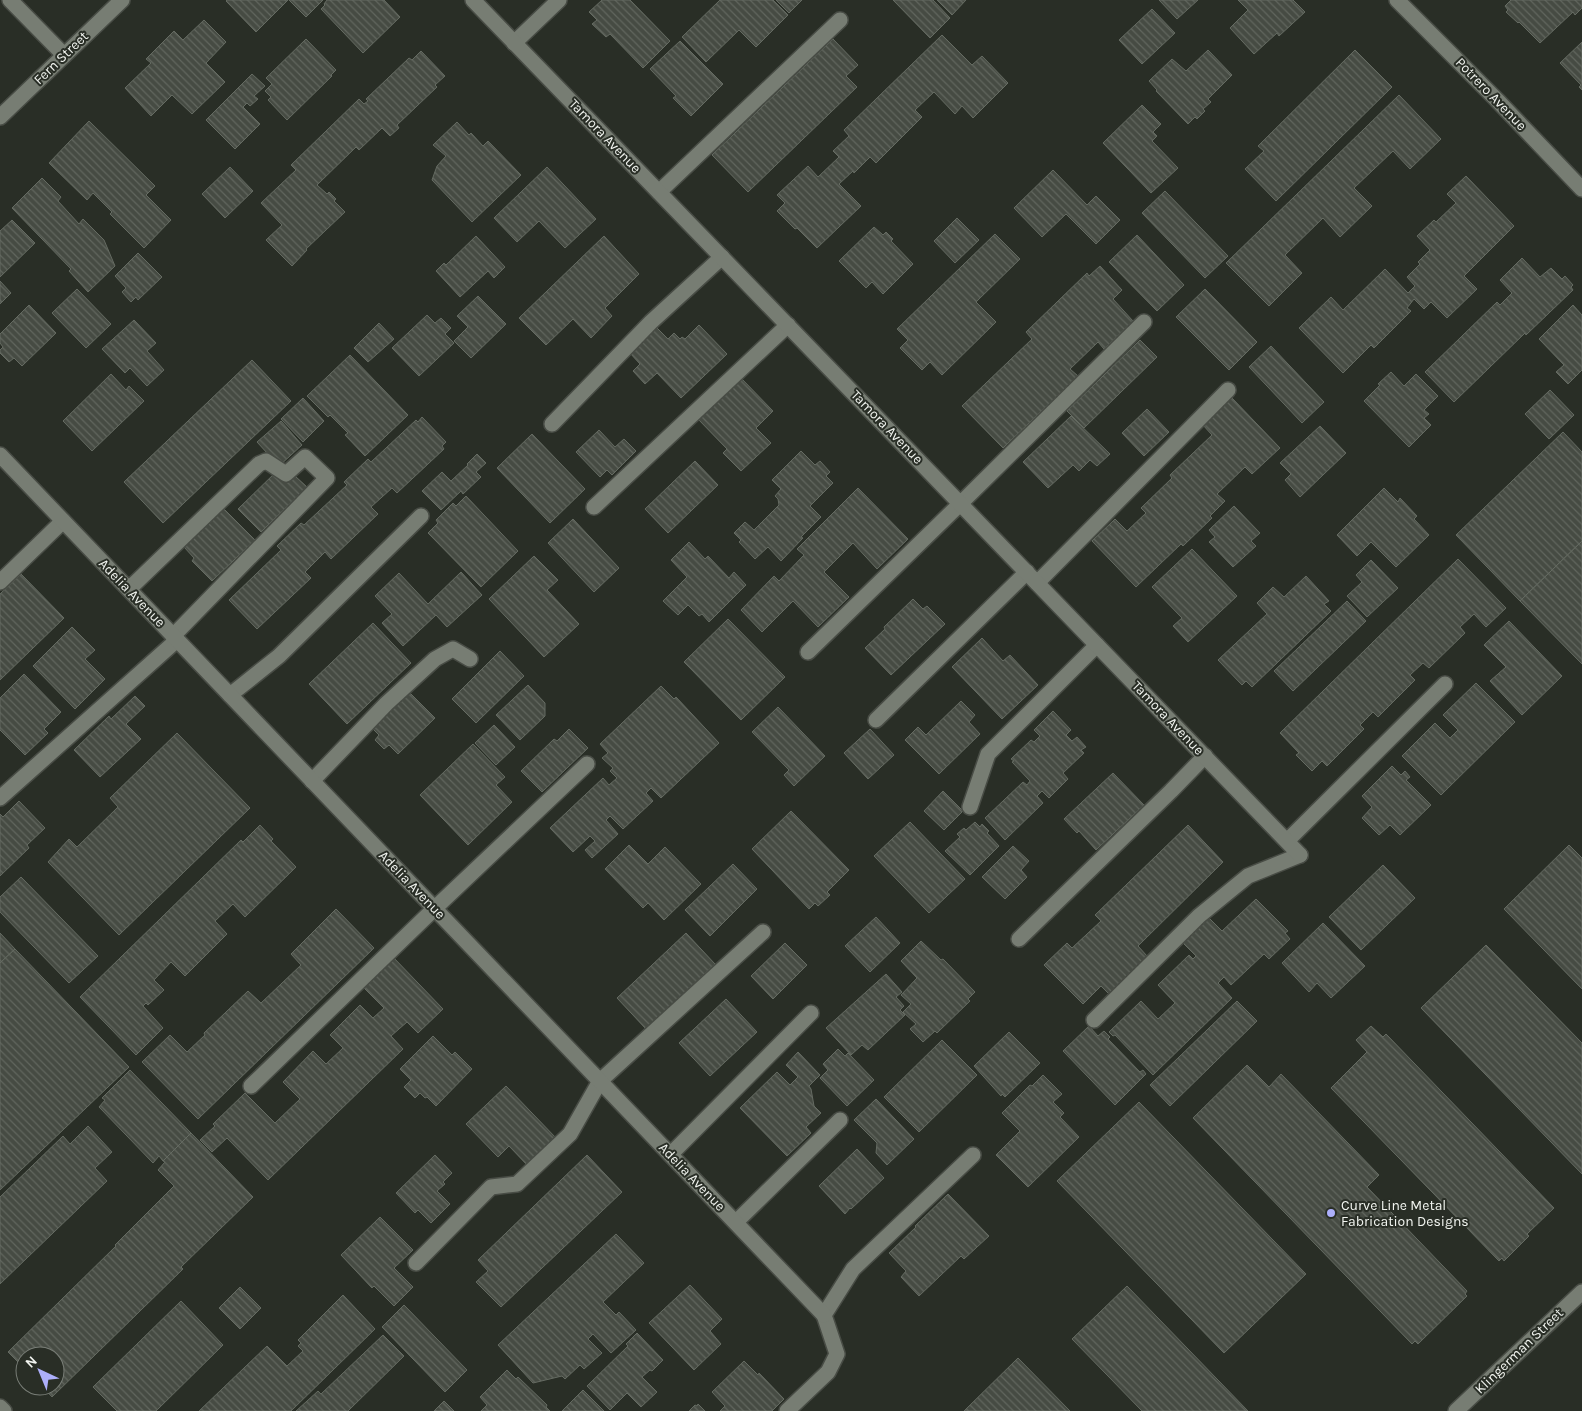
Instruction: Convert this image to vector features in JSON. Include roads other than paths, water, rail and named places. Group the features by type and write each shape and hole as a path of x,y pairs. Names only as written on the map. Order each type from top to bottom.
{"street":[{"path":"10,0 64,55"},
{"name":"Fern Street","path":"0,117 122,0"},
{"name":"Tamora Avenue","path":"473,0 1300,855 1248,876 1199,916 1094,1020"},
{"path":"514,42 559,0"},
{"name":"Potrero Avenue","path":"1397,0 1498,100 1582,189"},
{"path":"659,192 840,20"},
{"path":"552,424 651,322 722,256"},
{"path":"808,652 1144,322"},
{"path":"594,507 788,325"},
{"path":"876,720 1032,577 1228,390"},
{"name":"Adelia Avenue","path":"0,455 824,1315"},
{"path":"0,798 175,638 327,478 305,457 286,474 266,461 259,464 129,589"},
{"path":"230,695 279,656 421,516"},
{"path":"0,582 63,521"},
{"path":"970,807 988,754 1097,645"},
{"path":"312,780 386,704 435,659 453,649 470,660"},
{"path":"1287,841 1445,684"},
{"path":"1019,939 1205,756"},
{"path":"251,1086 434,908 588,764"},
{"path":"416,1263 491,1187 517,1184 570,1134 600,1081 763,932"},
{"path":"671,1154 811,1013"},
{"path":"736,1222 840,1120"},
{"path":"787,1411 828,1372 837,1354 824,1315 853,1269 972,1155"},
{"name":"Klingerman Street","path":"1456,1411 1579,1299"},
{"path":"0,1407 4,1411"}],"place":[{"name":"Curve Line Metal Fabrication Designs","path":"1331,1213"}]}
